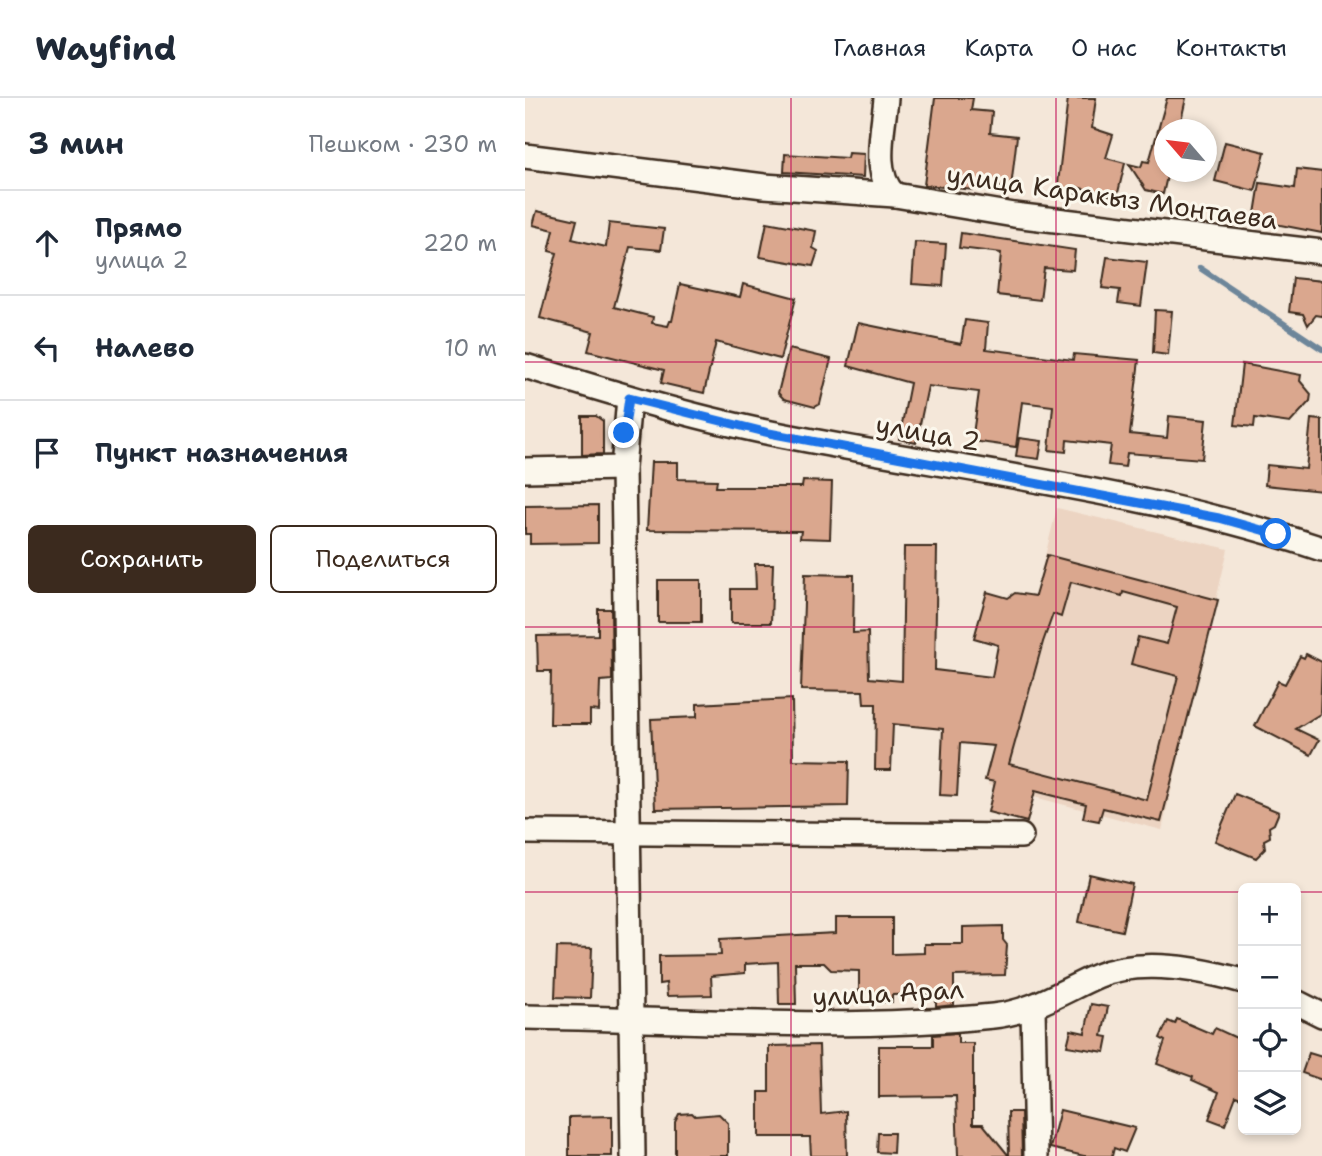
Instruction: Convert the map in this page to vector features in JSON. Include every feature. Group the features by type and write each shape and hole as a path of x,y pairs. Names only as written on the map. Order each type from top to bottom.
{"street":[{"path":"886,98 882,160 884,178 895,195"},
{"name":"улица Каракыз Монтаева","path":"525,156 764,186 895,195 1013,215 1322,252"},
{"name":"улица 2","path":"525,366 629,398 769,433 1219,518 1322,549"},
{"path":"629,398 623,468 633,1156"},
{"path":"525,470 623,468"},
{"path":"525,832 628,830 1021,836"},
{"name":"улица Арал","path":"525,1017 781,1025 889,1023 996,1016 1033,1008 1099,975 1123,969 1145,967 1216,974 1238,980"},
{"path":"1301,1004 1322,1015"},
{"path":"1033,1008 1036,1156"}],"shaded area":[{"path":"1057,508 1228,549 1162,830 988,785"}],"building":[{"path":"935,98 973,98 971,110 992,112 990,133 1017,136 1011,188 975,184 974,190 924,185"},
{"path":"1068,98 1096,98 1092,128 1113,135 1106,158 1125,163 1117,197 1076,187 1075,194 1057,192"},
{"path":"1167,98 1186,98 1181,119 1161,119"},
{"path":"1225,142 1265,152 1255,191 1217,182"},
{"path":"1154,144 1154,182 1166,182 1163,194 1146,190 1129,164 1141,167 1143,161 1149,162"},
{"path":"848,153 864,154 863,177 784,172 785,154 847,158"},
{"path":"1297,169 1322,172 1322,233 1254,220 1260,183 1295,188"},
{"path":"537,211 577,220 572,239 606,247 609,223 664,229 661,250 630,247 614,307 653,317 652,323 668,326 672,321 680,284 740,297 743,284 796,298 780,359 716,342 704,393 661,383 664,370 588,351 593,332 540,318 557,253 549,251 554,230 533,225"},
{"path":"767,222 816,231 813,248 818,251 813,266 760,257"},
{"path":"961,233 1075,250 1073,270 1044,268 1040,300 997,295 1001,253 959,248"},
{"path":"915,242 946,244 943,286 912,284"},
{"path":"1107,257 1147,262 1141,306 1118,303 1120,290 1102,288"},
{"path":"1293,278 1322,281 1322,316 1316,315 1308,325 1303,314 1289,312"},
{"path":"1155,310 1172,311 1168,355 1153,353"},
{"path":"965,320 988,323 986,349 1073,360 1074,354 1139,360 1130,434 1167,438 1169,416 1206,420 1202,459 1127,453 1125,467 1108,465 1111,445 1067,440 1066,452 1049,450 1053,406 1022,402 1016,447 972,441 979,392 928,386 916,443 899,439 910,383 848,366 858,323 961,344"},
{"path":"789,349 831,359 820,404 815,407 784,399 778,393"},
{"path":"1242,364 1301,375 1300,381 1311,394 1310,401 1290,423 1255,418 1254,427 1235,425"},
{"path":"582,416 596,416 603,421 603,454 582,455"},
{"path":"1311,419 1322,420 1322,491 1265,485 1267,465 1306,469"},
{"path":"1019,438 1042,441 1039,459 1016,456"},
{"path":"651,462 678,462 678,479 717,480 716,487 802,487 803,481 832,482 830,539 800,538 801,531 647,530"},
{"path":"598,505 598,543 530,544 530,534 525,534 525,506"},
{"path":"904,547 937,547 935,670 992,677 998,645 974,638 987,592 1008,598 1015,593 1035,596 1047,555 1218,600 1161,822 1103,808 1099,821 1083,818 1086,804 1035,791 1027,822 988,812 995,782 985,780 994,746 960,743 957,796 940,795 943,729 893,724 891,770 875,770 876,704 864,704 863,691 801,690 805,574 854,575 853,633 868,632 869,678 902,681","holes":["1071,582 1122,596 1123,592 1177,607 1167,644 1138,637 1131,664 1178,676 1147,800 1009,764 1043,642 1053,614 1061,617"]},
{"path":"755,564 773,564 771,623 731,623 731,589 756,589"},
{"path":"658,580 701,580 701,622 658,622"},
{"path":"598,609 611,609 612,680 600,681 599,711 590,710 590,724 550,724 551,671 538,671 537,636 598,635"},
{"path":"1306,654 1322,662 1320,714 1296,729 1319,740 1311,755 1255,726 1278,681 1285,684 1300,656 1304,658"},
{"path":"792,699 793,760 849,761 848,806 655,809 651,719 697,717 697,704"},
{"path":"1235,794 1279,812 1274,824 1269,827 1270,837 1264,840 1265,849 1256,858 1215,841"},
{"path":"1089,874 1132,884 1122,931 1079,922"},
{"path":"836,918 892,918 892,954 924,953 924,944 963,944 963,927 1003,926 1003,940 1007,945 1005,975 954,976 954,1005 936,1007 936,994 892,995 892,1002 874,1002 874,991 859,991 859,971 831,970 824,963 795,963 796,1004 779,1004 778,962 745,964 745,973 711,976 712,995 667,996 666,983 659,984 659,956 721,955 720,939 836,933"},
{"path":"557,947 592,948 590,998 555,997"},
{"path":"1091,1004 1108,1007 1102,1036 1108,1037 1105,1052 1067,1046 1071,1030 1085,1033"},
{"path":"1177,1019 1212,1034 1215,1028 1238,1039 1238,1097 1236,1096 1225,1125 1209,1119 1219,1092 1192,1080 1193,1077 1157,1064 1165,1041 1160,1038 1168,1021 1175,1024"},
{"path":"958,1033 958,1043 973,1043 973,1124 983,1124 1009,1156 958,1156 956,1096 879,1097 879,1046 933,1046 933,1035"},
{"path":"819,1045 821,1114 846,1111 847,1156 811,1156 810,1137 759,1137 759,1092 769,1092 769,1046"},
{"path":"1309,1053 1322,1057 1322,1080 1302,1073"},
{"path":"1060,1110 1135,1128 1125,1152 1114,1148 1112,1156 1084,1156 1050,1148"},
{"path":"1008,1112 1021,1112 1022,1156 1009,1156"},
{"path":"692,1113 695,1116 719,1114 728,1123 728,1156 675,1156 675,1122 679,1114"},
{"path":"612,1116 612,1156 569,1156 569,1117"},
{"path":"878,1133 894,1133 893,1153 877,1152"}],"waterway":[{"path":"1200,268 1322,349"}],"route":[{"path":"624,433 629,398 769,433 1219,518 1276,534"}]}
